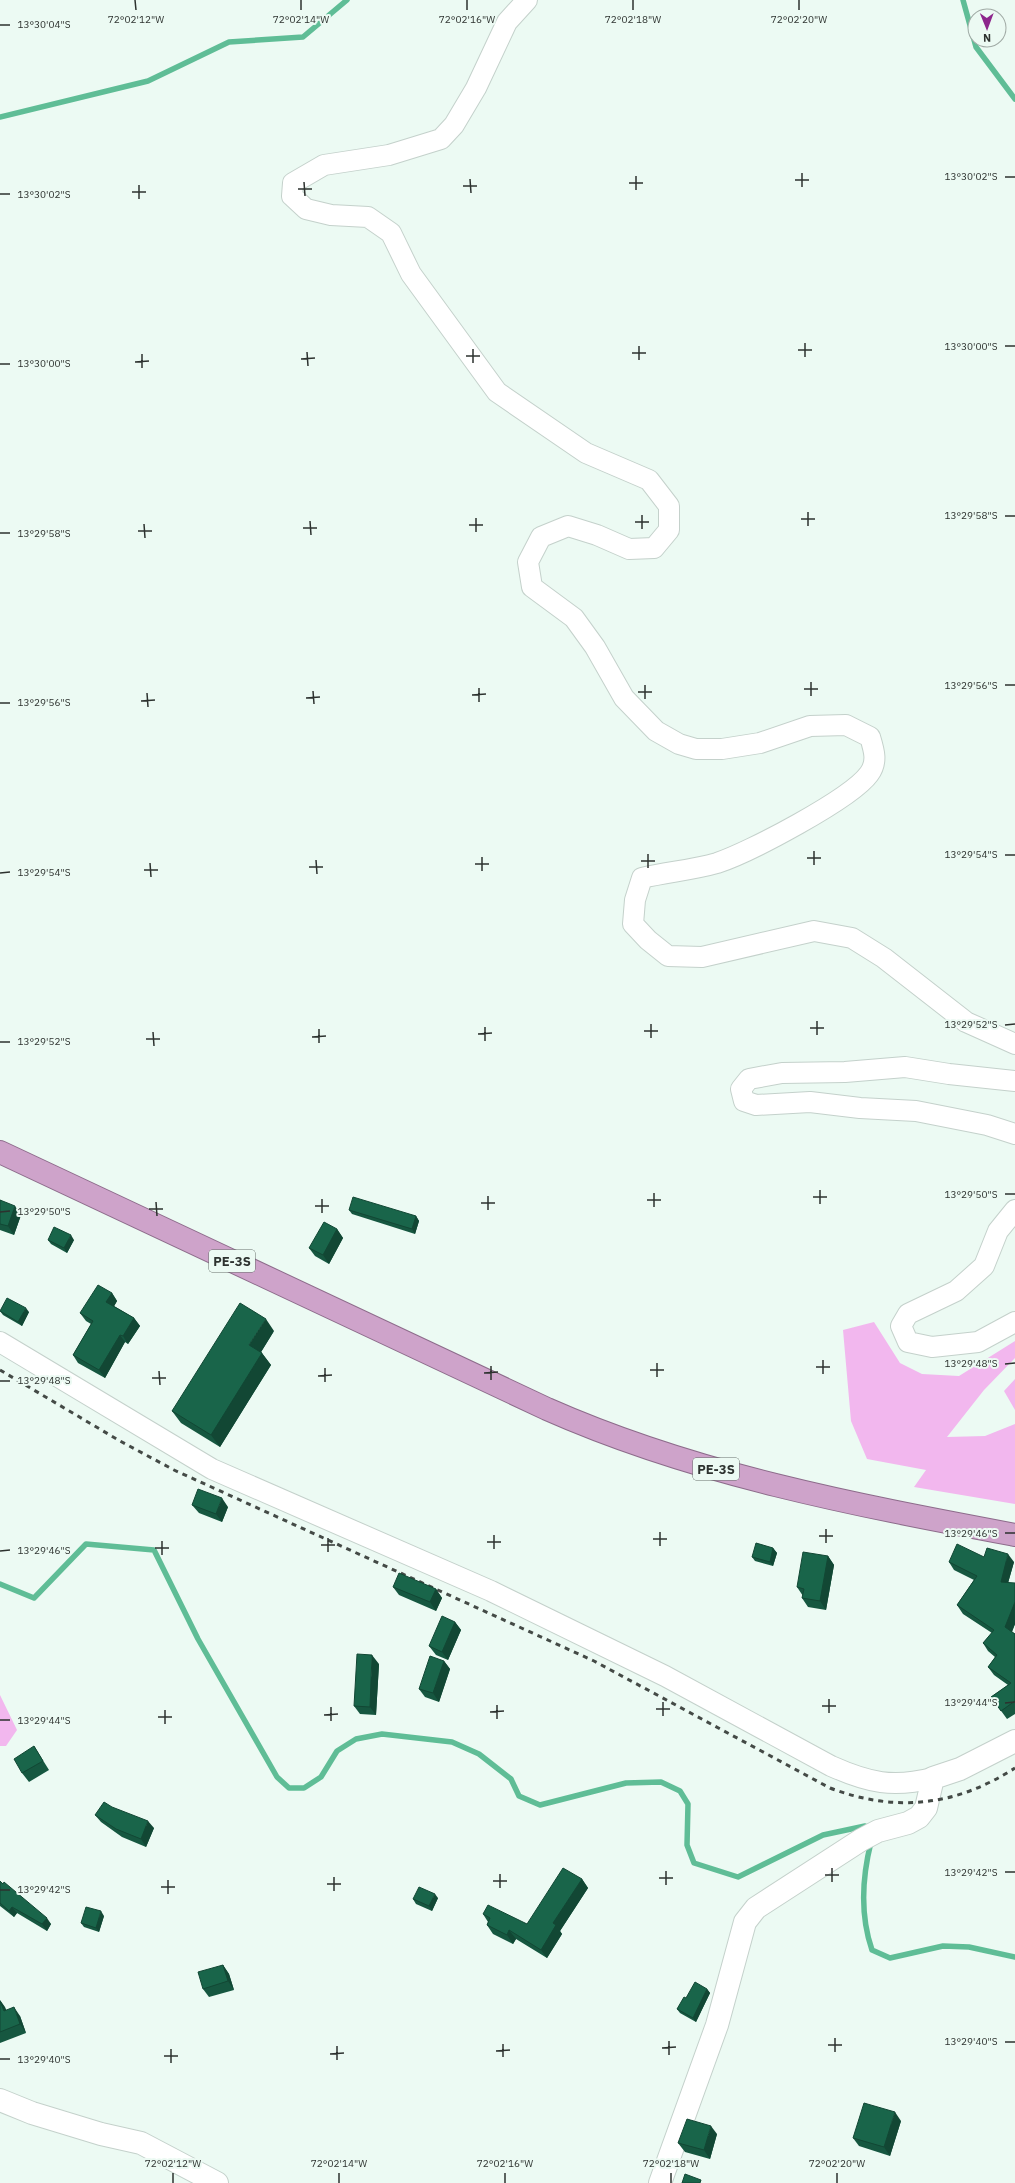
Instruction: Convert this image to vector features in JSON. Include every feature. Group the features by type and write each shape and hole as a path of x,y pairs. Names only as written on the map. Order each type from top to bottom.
{"highway":[{"name":"PE-3S","path":"0,1152 519,1396 611,1436 669,1456 765,1483 860,1505 1015,1534"}],"street":[{"path":"527,0 507,22 476,88 454,125 441,139 389,155 324,165 293,183 292,196 306,209 331,215 368,217 391,233 410,274 497,392 586,452 649,480 669,506 669,530 654,548 629,549 597,535 568,526 541,537 528,562 532,586 574,618 595,647 624,698 656,731 679,744 696,749 722,749 760,743 810,726 846,725 870,737 876,758 870,774 847,794 783,833 717,863 642,878 635,900 633,924 648,940 668,956 702,957 814,931 852,938 884,958 966,1022 1015,1044"},
{"path":"1015,1081 949,1074 905,1067 845,1072 782,1073 750,1079 741,1090 744,1101 756,1105 810,1102 860,1108 916,1111 987,1126 1015,1134"},
{"path":"1015,1210 998,1230 984,1266 956,1291 908,1314 901,1326 908,1342 932,1347 978,1342 1015,1322"},
{"path":"0,1342 212,1469 498,1595 665,1676 831,1766 853,1776 876,1783 913,1783 966,1767 1015,1741"},
{"path":"660,2183 717,2025 745,1922 750,1914 756,1908 869,1836 908,1823 918,1817 926,1808 933,1778"},
{"path":"0,2100 39,2115 101,2134 141,2143 217,2183"}],"shaded area":[{"path":"874,1322 900,1363 922,1374 959,1376 1015,1341 1015,1358 984,1390 947,1437 985,1436 1015,1424 1015,1504 914,1487 926,1470 867,1459 851,1421 843,1330"},
{"path":"1015,1379 1015,1410 1004,1391"},
{"path":"0,1695 17,1730 6,1746 0,1746"}],"building":[{"path":"353,1197 416,1216 412,1229 349,1210"},
{"path":"0,1200 15,1206 8,1226 0,1224"},
{"path":"324,1222 337,1229 323,1255 309,1248"},
{"path":"54,1227 71,1235 64,1248 48,1240"},
{"path":"98,1285 112,1293 106,1302 134,1318 123,1336 120,1335 99,1370 73,1355 93,1321 80,1313"},
{"path":"7,1298 26,1308 18,1322 0,1311"},
{"path":"240,1303 266,1319 249,1345 262,1353 211,1435 172,1411"},
{"path":"198,1489 222,1498 216,1514 192,1505"},
{"path":"756,1543 773,1548 770,1562 752,1557"},
{"path":"957,1544 984,1557 987,1548 1008,1554 1001,1582 1015,1583 1015,1602 1005,1627 1015,1634 1015,1701 1001,1711 991,1697 1011,1683 988,1667 997,1655 983,1643 994,1630 957,1605 977,1576 949,1562"},
{"path":"803,1552 828,1556 820,1601 802,1598 804,1589 797,1587"},
{"path":"399,1573 436,1589 430,1602 393,1587"},
{"path":"442,1616 455,1622 442,1652 429,1646"},
{"path":"357,1654 372,1655 370,1707 354,1706"},
{"path":"430,1656 444,1661 433,1693 419,1689"},
{"path":"34,1746 43,1761 22,1773 14,1759"},
{"path":"104,1802 112,1807 148,1821 141,1839 116,1829 95,1815"},
{"path":"563,1868 582,1879 553,1923 556,1925 541,1950 509,1930 507,1935 487,1925 490,1918 483,1914 488,1905 527,1924"},
{"path":"0,1881 3,1884 4,1882 47,1918 42,1924 12,1907 9,1911 0,1903"},
{"path":"419,1887 435,1894 429,1906 413,1899"},
{"path":"86,1907 101,1911 96,1928 81,1923"},
{"path":"223,1965 228,1981 203,1989 198,1972"},
{"path":"695,1982 707,1989 693,2018 677,2009 684,1997 686,1998"},
{"path":"0,2001 4,2011 14,2007 20,2024 0,2032"},
{"path":"864,2103 895,2112 884,2147 853,2138"},
{"path":"687,2119 711,2126 704,2150 678,2143"},
{"path":"685,2174 701,2180 700,2183 682,2183"}],"waterway":[{"path":"0,117 148,81 229,42 303,37 347,0"},
{"path":"963,0 976,47 1015,99"},
{"path":"0,1584 34,1598 86,1544 154,1550 198,1639 277,1777 289,1788 304,1788 321,1777 337,1751 356,1739 382,1734 452,1742 479,1754 511,1779 519,1796 540,1805 626,1783 661,1782 680,1791 688,1804 687,1845 694,1863 738,1877 823,1835 865,1826 868,1829"},
{"path":"871,1842 864,1883 864,1910 868,1937 872,1950 890,1958 943,1946 969,1947 1015,1957"}],"railway":[{"path":"0,1370 120,1441 174,1470 594,1661 830,1788 854,1796 878,1801 902,1803 925,1802 948,1798 970,1791 993,1781 1015,1768"}]}
